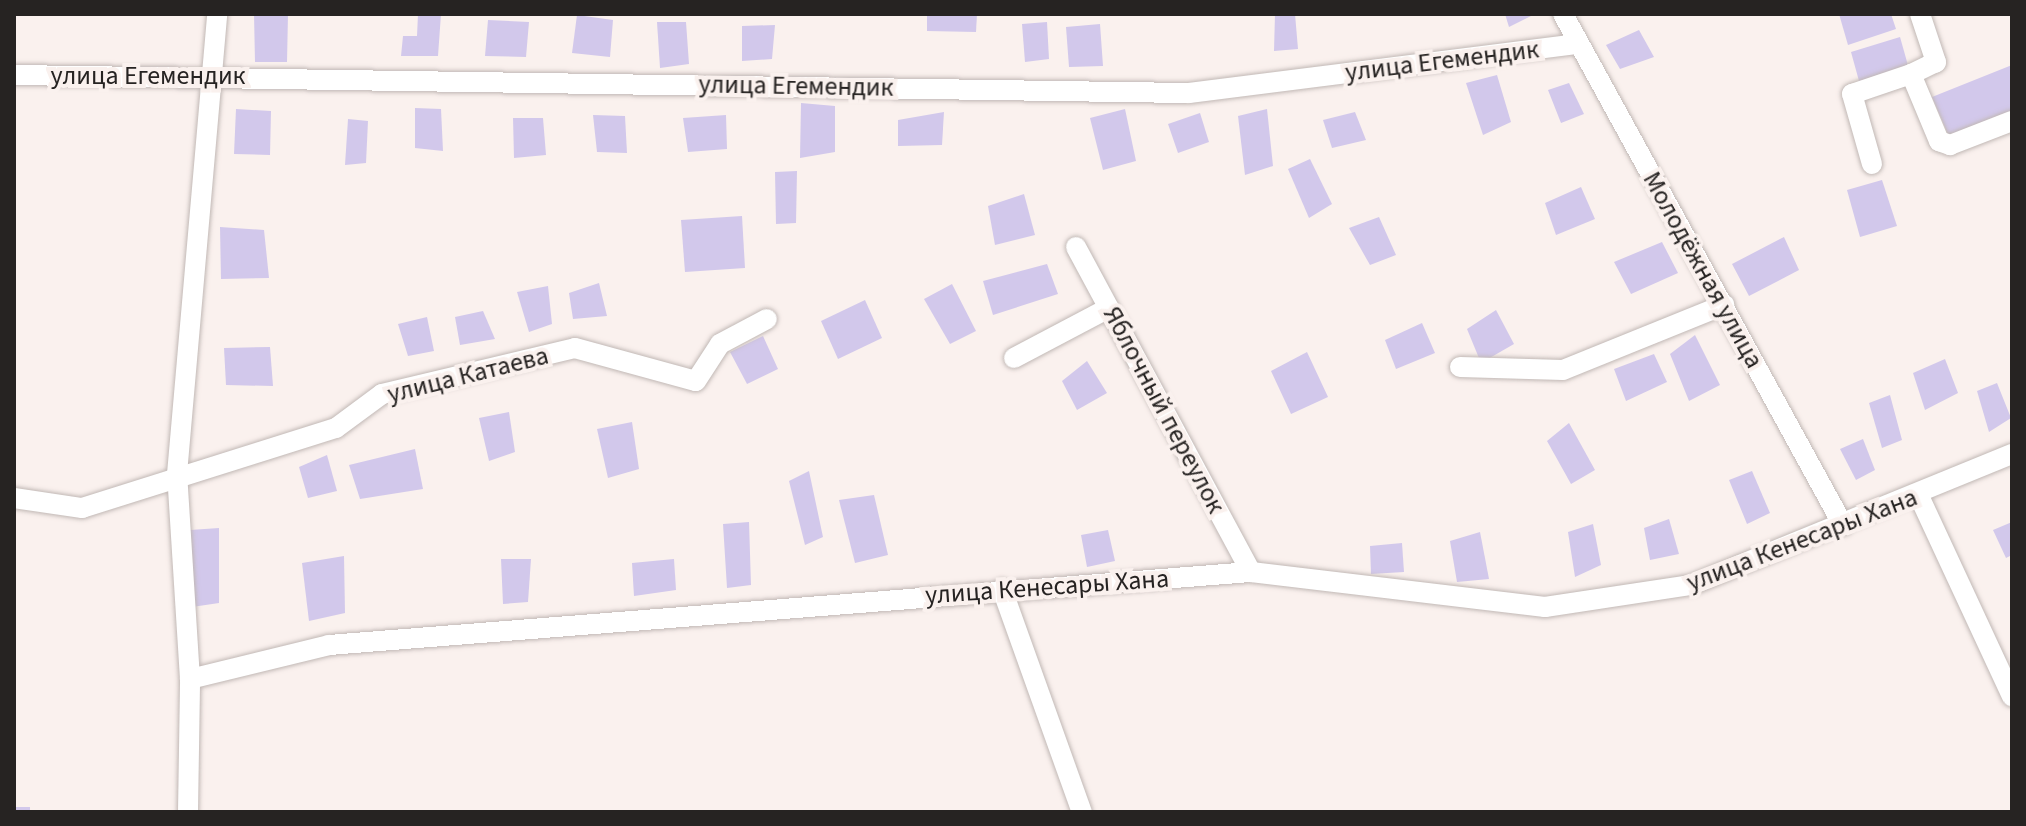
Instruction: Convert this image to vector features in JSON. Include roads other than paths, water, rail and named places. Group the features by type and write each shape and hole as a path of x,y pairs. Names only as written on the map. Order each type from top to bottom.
{"street":[{"path":"188,812 190,679 177,474 217,14"},
{"name":"Молодёжная улица","path":"1563,14 1576,44 1724,305 1843,525"},
{"path":"1872,164 1852,94 1936,62 1920,14"},
{"name":"улица Егемендик","path":"14,75 1189,93 1576,44"},
{"path":"1911,74 1939,141 1950,145 2012,121"},
{"name":"Яблочный переулок","path":"1076,247 1251,572"},
{"path":"1460,367 1563,370 1724,305"},
{"path":"1014,358 1109,308"},
{"name":"улица Катаева","path":"14,498 82,508 177,474 336,428 382,394 575,348 696,381 720,344 767,319"},
{"name":"улица Кенесары Хана","path":"190,679 329,645 1002,589 1251,572 1545,607 1691,585 1919,496 2012,454"},
{"path":"1919,496 2012,696"},
{"path":"1002,589 1082,812"}]}
